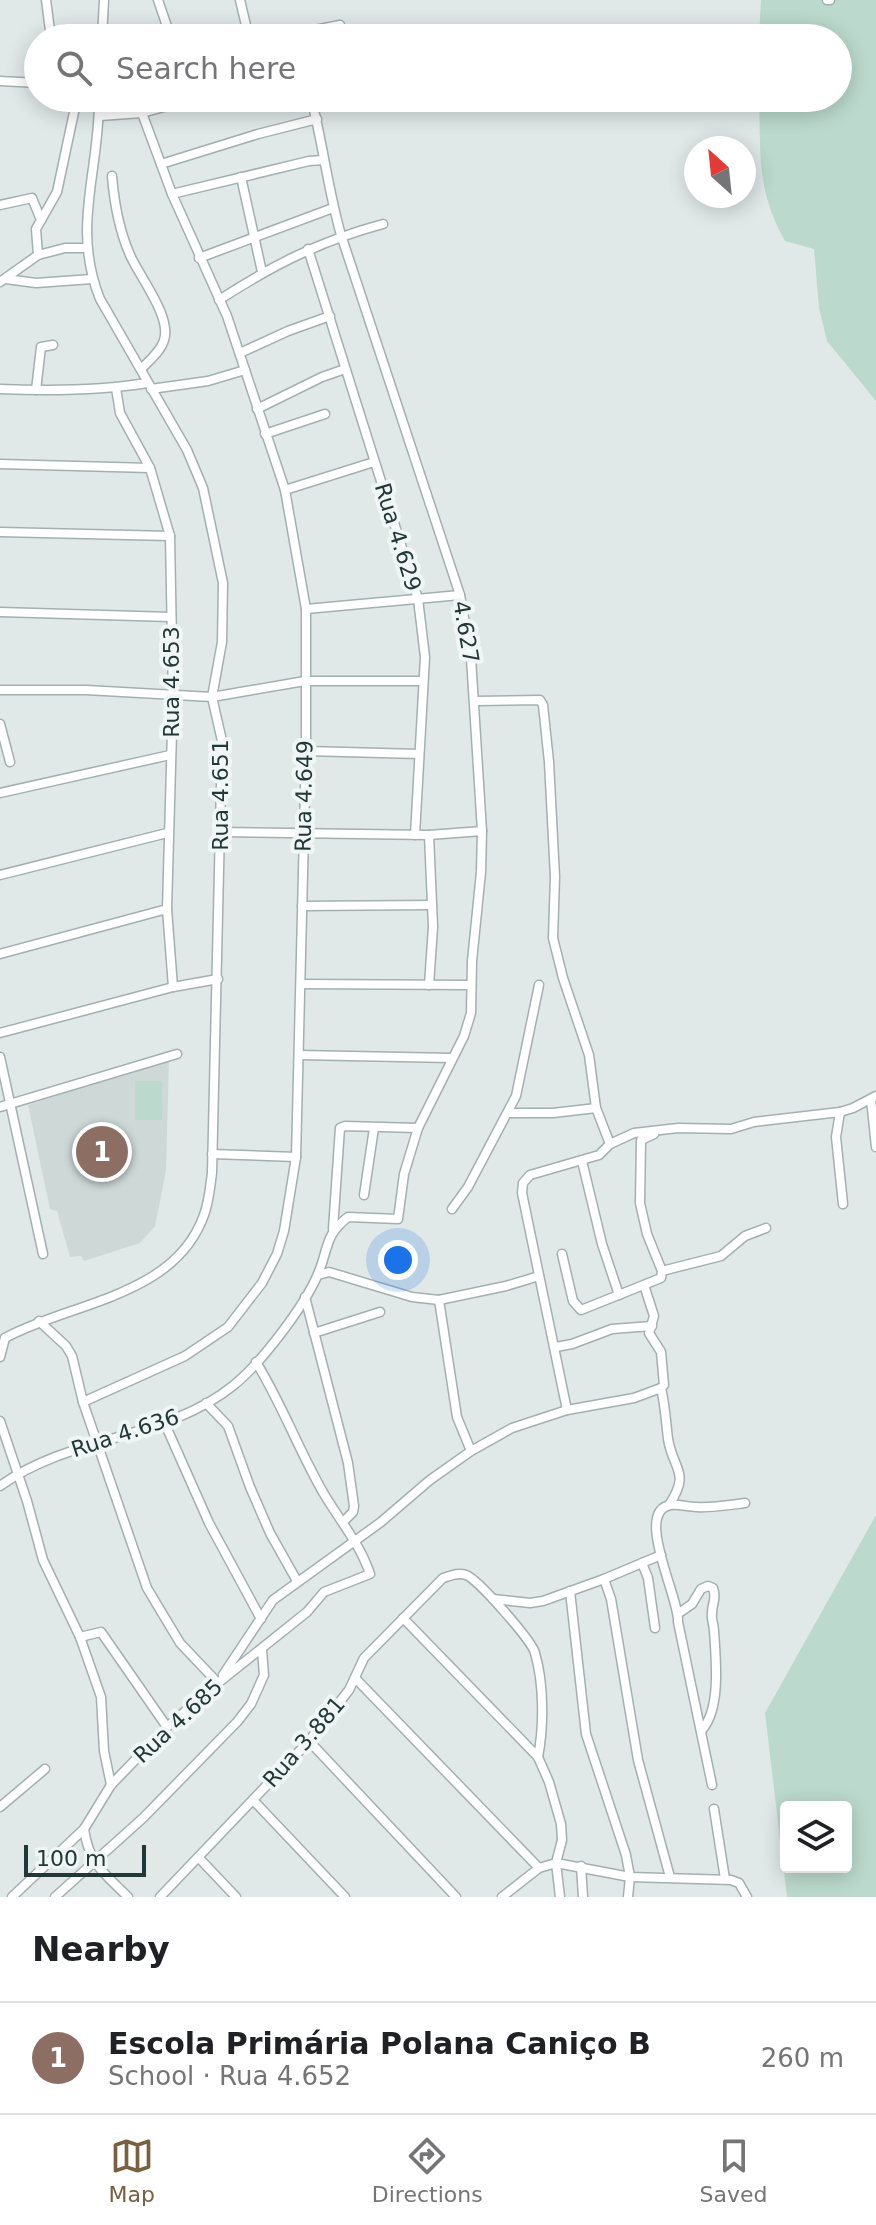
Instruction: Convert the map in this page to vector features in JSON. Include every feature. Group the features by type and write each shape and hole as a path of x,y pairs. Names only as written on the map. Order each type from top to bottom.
{"street":[{"path":"46,0 49,24"},
{"path":"103,24 104,0"},
{"path":"158,0 166,24"},
{"path":"240,0 246,24"},
{"path":"0,81 24,82"},
{"path":"38,255 35,236 57,192 74,112"},
{"name":"Rua 4.651","path":"0,1357 2,1334 132,1288 165,1268 182,1252 204,1217 212,1173 222,741 212,697 222,642 223,583 203,488 187,450 100,299 92,279 86,248 91,174 100,112"},
{"path":"100,116 145,112"},
{"name":"4.627","path":"315,112 341,235 460,595 471,658 482,831 469,1022 418,1128 404,1174 398,1219 348,1217 333,1229"},
{"name":"Rua 4.649","path":"83,1402 185,1356 228,1327 262,1283 277,1254 284,1231 296,1157 306,751 306,609 285,490 240,353 172,194 142,113"},
{"path":"161,164 317,119"},
{"path":"172,194 324,160"},
{"path":"112,176 129,254 159,309 165,328 165,340 141,369"},
{"path":"241,177 262,272"},
{"path":"0,205 34,199 41,220"},
{"path":"199,258 333,208"},
{"path":"219,300 262,272 308,249 341,235 383,224"},
{"path":"3,281 38,255 65,248 86,248"},
{"name":"Rua 4.629","path":"308,249 418,599 424,634 415,835"},
{"path":"3,281 36,283 92,279"},
{"path":"240,353 330,316"},
{"path":"36,390 41,347 53,345"},
{"path":"257,409 345,369"},
{"path":"0,389 149,386 208,381 245,370"},
{"name":"Rua 4.653","path":"116,388 120,413 150,468 170,536 173,696 167,909 173,987"},
{"path":"265,434 325,414"},
{"path":"285,490 374,462"},
{"path":"0,464 150,468"},
{"path":"0,532 170,536"},
{"path":"306,609 460,595"},
{"path":"0,612 171,617"},
{"path":"0,690 86,690 212,697 305,681 422,681"},
{"path":"475,701 540,700 543,705 553,831 553,938 589,1055 596,1108 610,1144"},
{"path":"0,724 10,762"},
{"path":"306,751 419,754"},
{"path":"0,793 170,755"},
{"path":"221,832 429,835 482,831"},
{"path":"0,875 167,833"},
{"path":"429,835 432,905 429,985"},
{"path":"302,906 432,905"},
{"path":"0,954 167,909"},
{"path":"0,1033 173,987 218,979"},
{"path":"301,984 471,985"},
{"path":"452,1209 468,1187 516,1096 539,985"},
{"path":"5,1106 177,1054"},
{"path":"299,1055 452,1058"},
{"path":"0,1057 5,1106 43,1254"},
{"path":"567,1410 522,1193 523,1183 530,1175 599,1155 610,1144 634,1133 678,1128 731,1129 754,1122 840,1112 873,1098 876,1147"},
{"path":"508,1113 553,1113 596,1108"},
{"path":"840,1112 836,1137 843,1204"},
{"name":"Rua 4.636","path":"0,1486 42,1461 165,1424 231,1387 277,1337 318,1275 333,1229 340,1128 374,1128"},
{"path":"364,1195 374,1128 418,1128"},
{"path":"562,1254 573,1301 578,1309 661,1278 662,1271 647,1234 640,1203 641,1140 678,1128"},
{"path":"212,1154 296,1157"},
{"path":"582,1161 602,1244 619,1295"},
{"path":"662,1271 721,1256 745,1236 766,1228"},
{"path":"318,1275 329,1272 412,1297 439,1300 539,1276"},
{"path":"39,1321 66,1346 72,1356 83,1402 147,1588 180,1643 218,1683 273,1600 471,1451 512,1428 567,1410 634,1398 661,1388 664,1373 658,1344 649,1333 654,1316 644,1285"},
{"path":"305,1297 348,1463 354,1506 353,1512 343,1522"},
{"path":"439,1300 457,1417 471,1451"},
{"path":"314,1333 380,1312"},
{"path":"556,1347 612,1329 652,1326"},
{"path":"256,1362 324,1494 355,1541"},
{"path":"661,1388 667,1411 668,1441 680,1477 677,1494 669,1505 659,1510 655,1518 661,1555 679,1613 678,1622 712,1785"},
{"path":"206,1403 228,1426 270,1533 297,1581"},
{"path":"0,1421 43,1560 80,1637 104,1707 104,1751 111,1785"},
{"path":"165,1424 209,1523 261,1619"},
{"path":"669,1505 699,1507 745,1503"},
{"name":"Rua 4.685","path":"12,1897 84,1829 111,1785 167,1727 311,1608 324,1592 370,1574 355,1541"},
{"path":"492,1599 530,1603 604,1579 661,1555"},
{"path":"642,1563 648,1578 655,1628"},
{"name":"Rua 3.881","path":"160,1897 309,1741 349,1690 364,1658 443,1578 464,1574 471,1578 529,1639 537,1657 543,1722 538,1757"},
{"path":"604,1579 611,1599 638,1760 670,1877"},
{"path":"679,1613 692,1604 701,1589 708,1586 713,1588 716,1599 711,1614 715,1701 712,1715 702,1730"},
{"path":"570,1591 585,1730 622,1844 630,1877 628,1897"},
{"path":"403,1618 538,1757 561,1824 562,1840 556,1863 560,1897"},
{"path":"80,1637 101,1632 167,1727"},
{"path":"55,1897 94,1864 237,1722 251,1704 264,1675 262,1650"},
{"path":"355,1678 539,1868"},
{"path":"309,1741 456,1897"},
{"path":"0,1807 45,1769"},
{"path":"253,1800 345,1897"},
{"path":"714,1809 725,1879"},
{"path":"84,1829 94,1864 128,1897"},
{"path":"199,1858 236,1897"},
{"path":"502,1897 539,1868 556,1863 630,1877 725,1879 739,1883 747,1897"},
{"path":"581,1866 583,1897"}],"shaded area":[{"path":"169,1060 166,1171 155,1226 140,1243 84,1261 81,1256 70,1257 57,1211 50,1209 28,1105"}],"green space":[{"path":"761,0 876,0 876,401 827,341 819,308 814,249 785,241 769,205 760,155 759,112 852,112 852,24 760,24"},
{"path":"135,1081 162,1081 162,1120 135,1120"},
{"path":"876,1515 876,1897 787,1897 784,1873 852,1873 852,1801 780,1801 780,1838 765,1713"}],"place":[{"name":"Escola Primária Polana Caniço B","path":"102,1152"}]}
